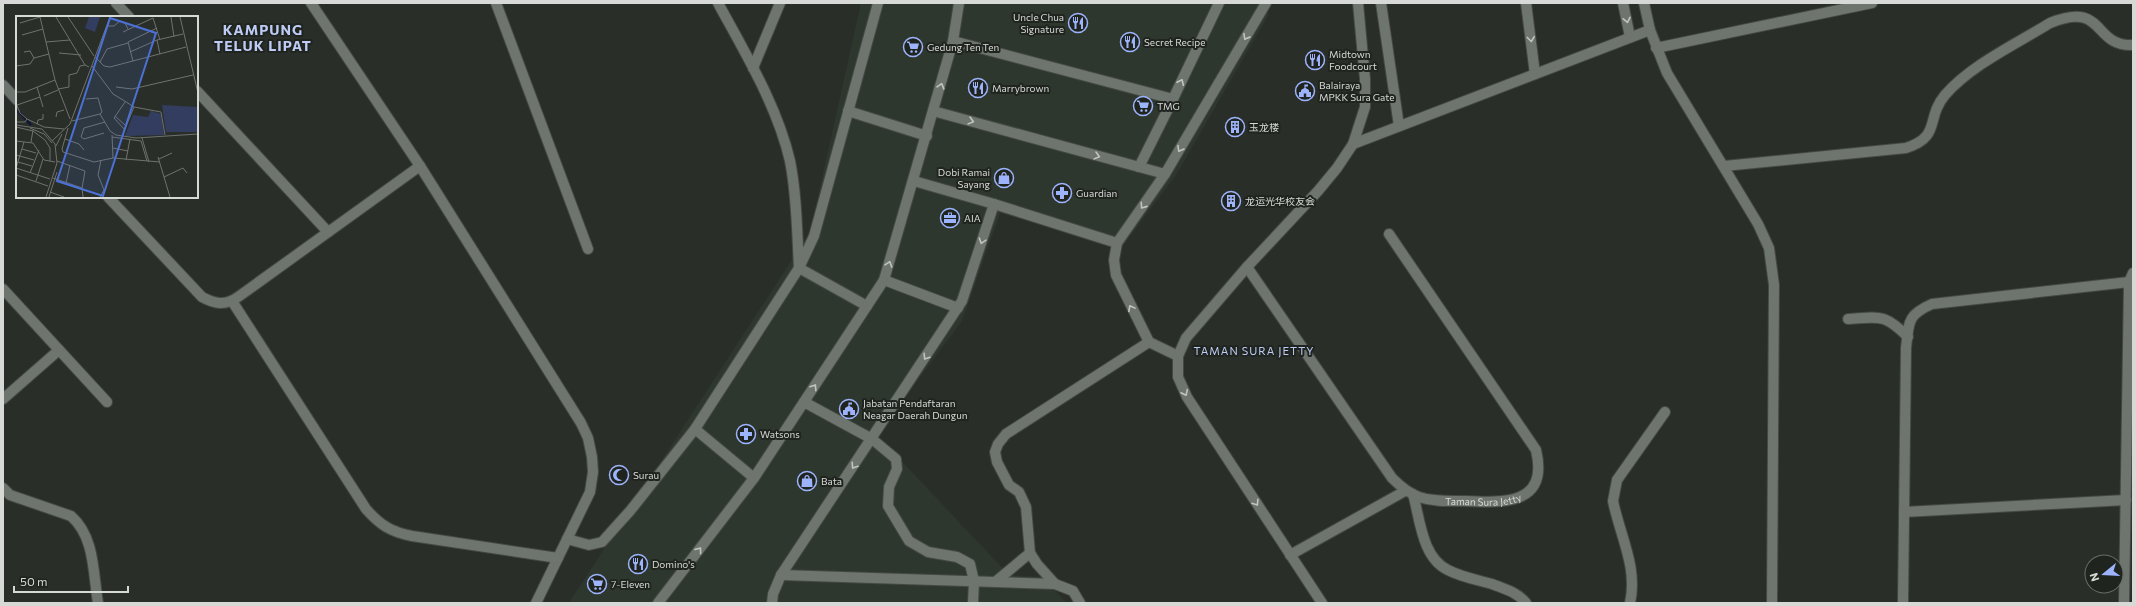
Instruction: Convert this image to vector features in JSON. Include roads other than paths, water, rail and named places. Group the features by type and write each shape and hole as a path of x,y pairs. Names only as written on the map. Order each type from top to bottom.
{"street":[{"path":"116,3 128,16"},
{"path":"311,3 420,166 581,423 588,438 594,472 590,492 536,603"},
{"path":"496,3 588,249"},
{"path":"718,3 753,68 778,126 790,162 793,182 799,268"},
{"path":"753,68 780,3"},
{"path":"567,539 589,545 602,542 607,538 695,430 799,268 814,236 878,3"},
{"path":"658,603 754,478 884,280 927,136 953,41 959,3"},
{"path":"1139,167 1218,3"},
{"path":"1178,356 1149,342 1116,275 1114,260 1118,243 1165,174 1266,3"},
{"path":"1322,603 1187,397 1178,377 1178,356 1186,338 1248,267 1318,191 1337,168 1353,144 1365,107 1365,79 1358,3"},
{"path":"1381,3 1399,126"},
{"path":"1526,3 1536,74"},
{"path":"1623,3 1630,37"},
{"path":"1644,3 1650,30 1667,73 1724,166 1765,237 1769,248 1774,285 1772,603"},
{"path":"1656,48 1872,3"},
{"path":"1724,166 1906,148 1916,145 1923,141 1928,135 1936,109 1944,96 1964,78 2062,18 2082,15 2094,22 2113,41 2122,45 2133,45"},
{"path":"1353,144 1650,30"},
{"path":"953,41 1173,99"},
{"path":"3,85 16,99"},
{"path":"198,91 328,232"},
{"path":"848,111 927,136"},
{"path":"934,111 1165,174"},
{"path":"109,198 202,297 211,302 220,304 232,301 420,166"},
{"path":"914,181 994,204 1118,243"},
{"path":"772,603 772,594 781,575 958,308 969,284 994,204"},
{"name":"Taman Sura Jetty","path":"1389,234 1529,438 1536,450 1539,463 1534,485 1528,493 1510,502 1436,500 1409,492"},
{"path":"1248,267 1392,478 1409,492 1428,550 1439,564 1448,570 1508,590 1518,595 1526,603"},
{"path":"799,268 867,306"},
{"path":"1903,603 1908,337 1912,316 1932,304 2131,277 2124,603"},
{"path":"884,280 958,308"},
{"path":"3,288 107,402"},
{"path":"232,301 366,509 383,527 397,533 412,536 558,558"},
{"path":"1848,319 1885,318 1908,337"},
{"path":"1055,584 1037,564 1030,553 1026,507 1019,492 1009,485 999,468 995,452 998,444 1006,434 1149,342"},
{"path":"3,399 59,350"},
{"path":"804,402 872,439 896,459 897,469 889,487 888,506 909,541 928,552 957,557 970,564 974,581 973,603"},
{"path":"1630,603 1633,581 1630,561 1614,507 1613,491 1617,480 1665,412"},
{"path":"695,430 754,478"},
{"path":"3,488 10,495 71,516 79,522 89,542 98,603"},
{"path":"1290,555 1409,492"},
{"path":"1904,512 2126,500"},
{"path":"995,582 1030,553"},
{"path":"781,575 1055,584 1073,591 1080,603"}],"place":[{"name":"Uncle Chua Signature","path":"1078,23"},
{"name":"Secret Recipe","path":"1130,42"},
{"name":"Gedung Ten Ten","path":"913,47"},
{"name":"Midtown Foodcourt","path":"1315,60"},
{"name":"Marrybrown","path":"978,88"},
{"name":"Balairaya MPKK Sura Gate","path":"1305,91"},
{"name":"TMG","path":"1143,106"},
{"name":"玉龙楼","path":"1235,127"},
{"name":"Dobi Ramai Sayang","path":"1004,178"},
{"name":"Guardian","path":"1062,193"},
{"name":"龙运光华校友会","path":"1231,201"},
{"name":"AIA","path":"950,218"},
{"name":"Jabatan Pendaftaran Neagar Daerah Dungun","path":"849,409"},
{"name":"Watsons","path":"746,434"},
{"name":"Surau","path":"619,475"},
{"name":"Bata","path":"807,481"},
{"name":"Domino's","path":"638,564"},
{"name":"7-Eleven","path":"597,584"}],"district":[{"name":"KAMPUNG TELUK LIPAT","path":"263,38"},
{"name":"TAMAN SURA JETTY","path":"1254,351"}]}
